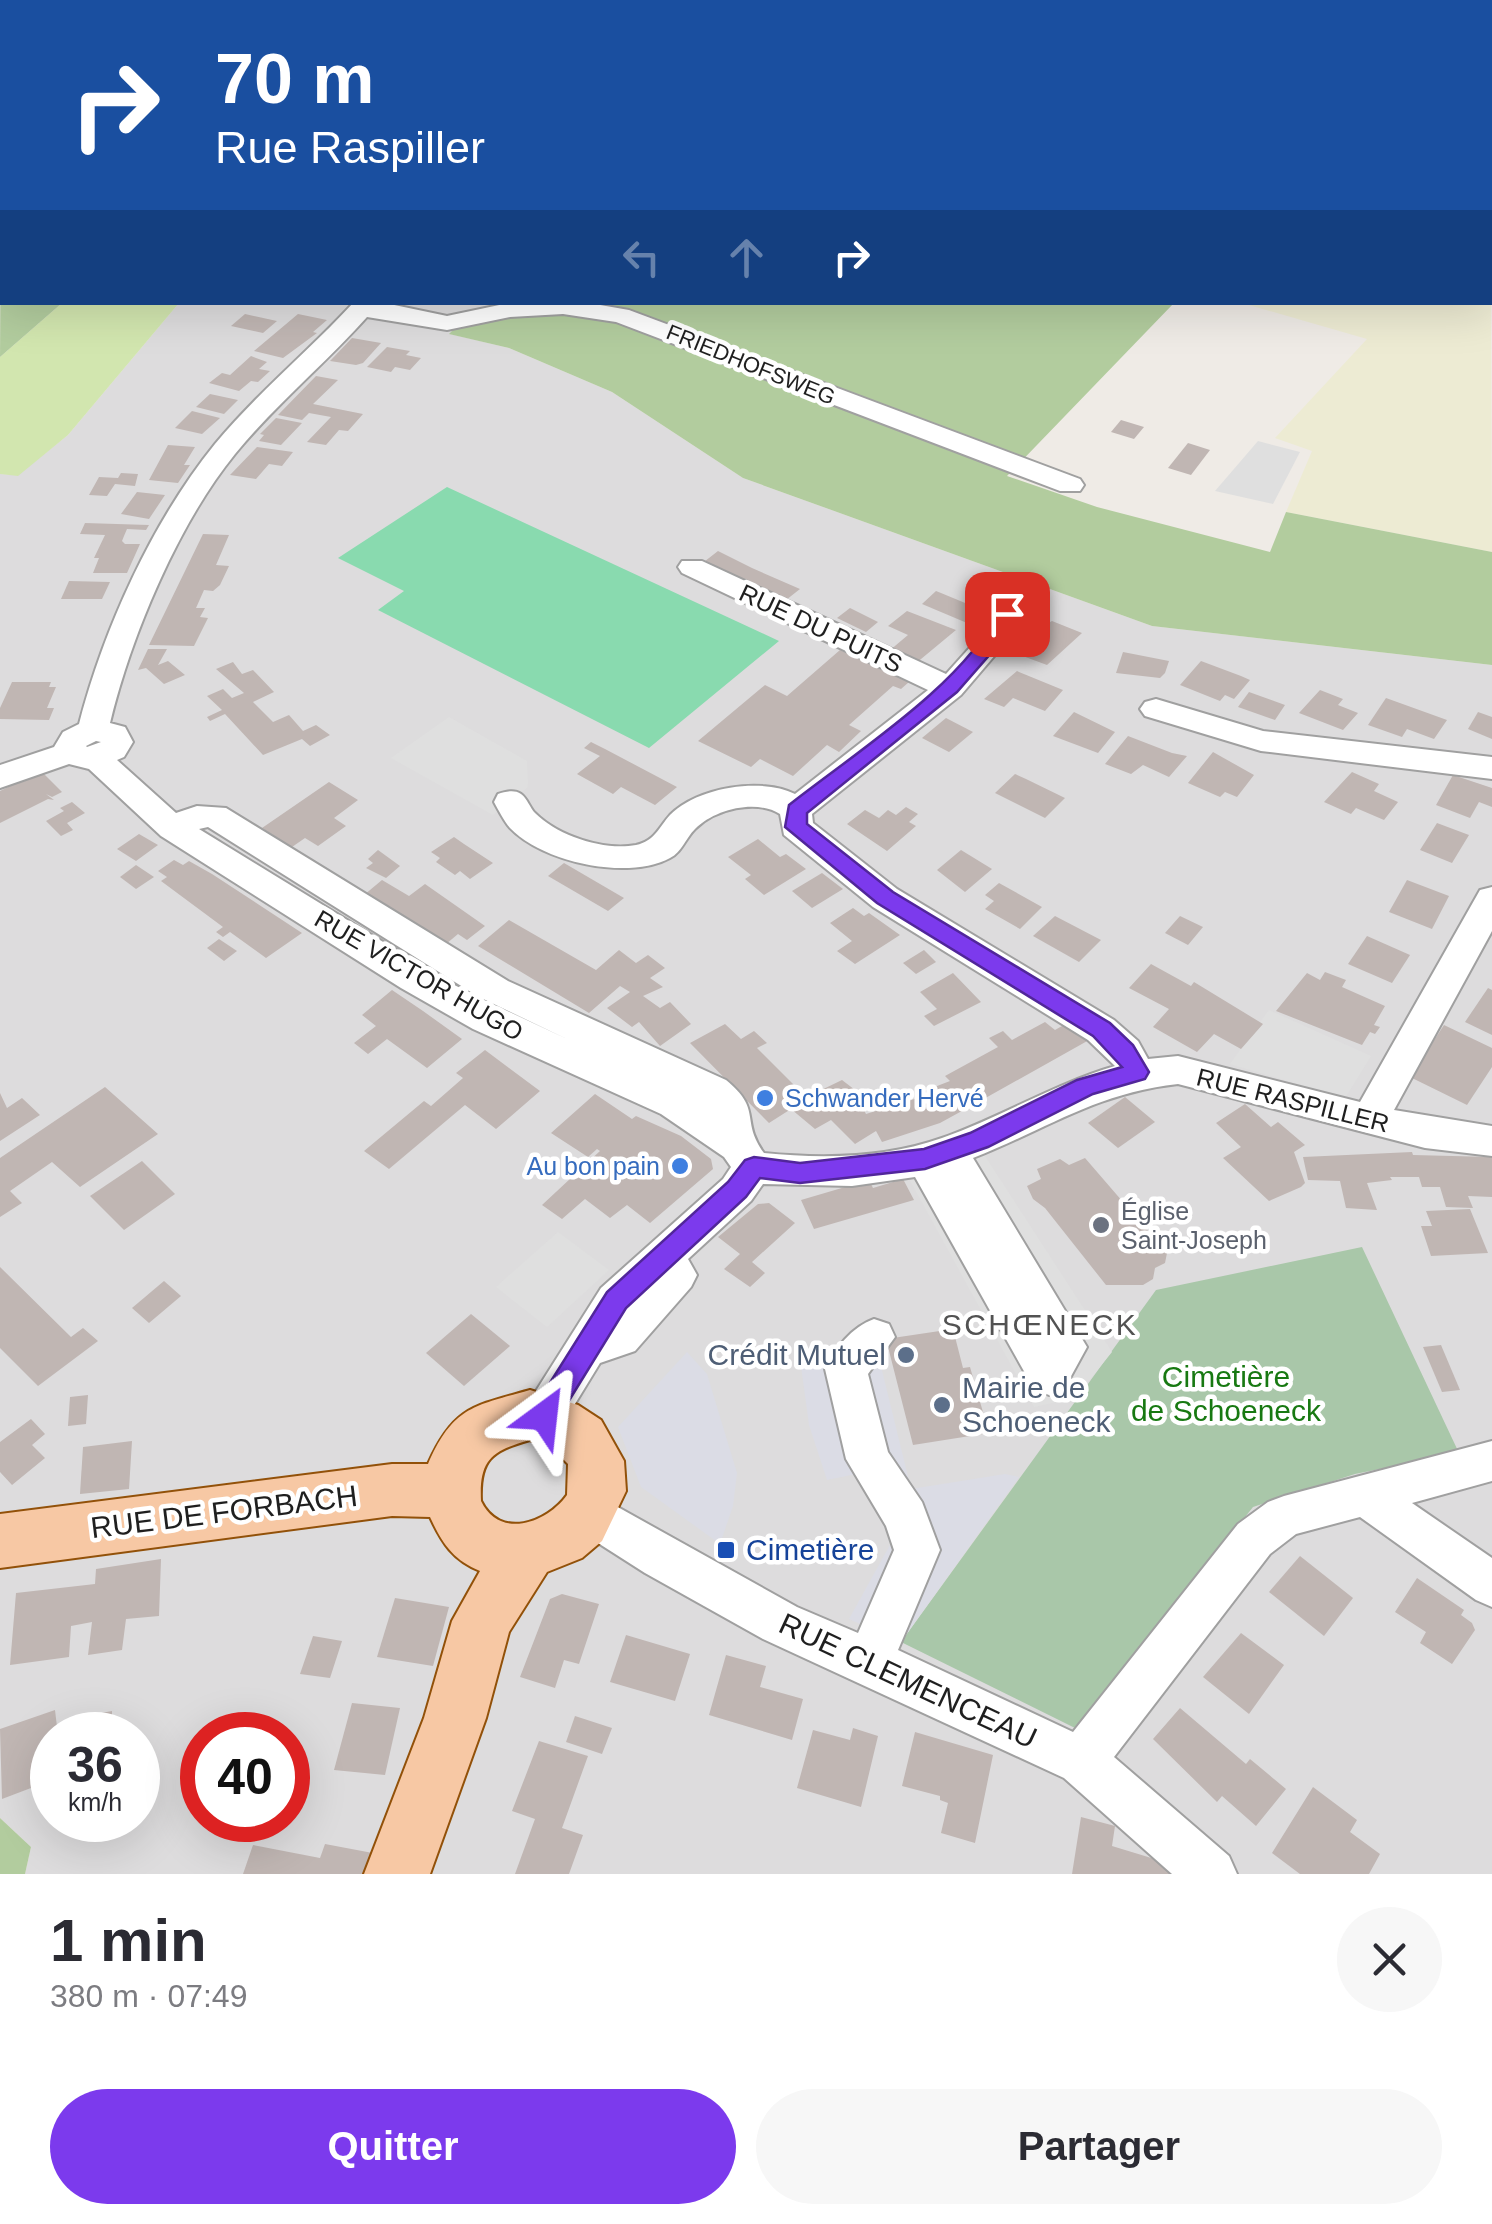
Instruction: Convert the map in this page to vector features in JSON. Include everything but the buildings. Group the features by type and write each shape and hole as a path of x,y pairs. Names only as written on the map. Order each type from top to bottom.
{"main road":[{"path":"397,1874 455,1718 482,1621 484,1528 459,1453 478,1433 502,1420 544,1416 578,1433 592,1452 598,1476 589,1512 563,1539 484,1528"},
{"name":"RUE DE FORBACH","path":"0,1541 392,1490 484,1528"}],"street":[{"path":"0,777 87,747 142,599 204,476 270,400 366,306"},
{"name":"FRIEDHOFSWEG","path":"366,306 448,323 510,310 563,307 620,315 1070,485"},
{"name":"RUE DU PUITS","path":"692,567 950,688"},
{"path":"796,810 950,688 1004,627 1007,614"},
{"path":"1156,709 1261,741 1492,768"},
{"name":"RUE VICTOR HUGO","path":"87,747 135,798 173,828 484,1018 692,1112 743,1153"},
{"path":"510,802 525,823 569,846 607,858 631,858 662,849 687,818 747,795 762,794 796,810"},
{"path":"796,810 796,827 885,898 1102,1030 1125,1052 1137,1072"},
{"path":"1370,1119 1492,899"},
{"name":"RUE RASPILLER","path":"743,1153 800,1173 937,1155 1086,1086 1137,1072 1178,1070 1425,1134 1492,1140"},
{"path":"544,1416 582,1350 620,1338 677,1275 663,1256 737,1190 743,1153"},
{"path":"870,1661 917,1550 906,1517 868,1459 846,1369 874,1337"},
{"path":"1080,1761 1254,1539 1284,1516 1492,1461"},
{"path":"1362,1493 1492,1585"},
{"name":"RUE CLEMENCEAU","path":"589,1512 661,1558 780,1623 870,1661 1080,1761 1210,1874"}],"shaded area":[{"path":"177,305 505,305 497,319 457,326 450,334 509,348 612,392 743,478 1152,626 1492,665 1492,1874 25,1874 31,1847 0,1818 0,474 18,475 68,435"},
{"path":"1249,305 1491,305 1492,552 1286,512 1312,451 1275,438 1367,339"},
{"path":"1258,441 1300,452 1273,504 1215,491"},
{"path":"449,717 527,761 528,787 493,815 391,758"},
{"path":"1269,1010 1371,1056 1345,1098 1230,1064"},
{"path":"983,1153 1112,1352 1075,1398 1034,1407 907,1175 959,1164"},
{"path":"558,1232 609,1270 547,1327 496,1287"},
{"path":"687,1352 707,1374 737,1473 733,1506 720,1544 641,1487 618,1427"},
{"path":"878,1354 911,1489 1005,1474 1019,1477 901,1642 849,1619 896,1534 861,1473 827,1480 809,1425 801,1366"}],"green space":[{"path":"0,305 60,305 0,357"},
{"path":"60,305 177,305 68,435 18,476 0,474 0,357"},
{"path":"504,305 1172,305 1007,476 1097,507 1270,552 1286,512 1492,552 1492,665 1152,626 743,478 612,392 509,348 449,334 457,326 497,319"},
{"path":"447,487 779,641 649,748 378,610 404,591 338,558"},
{"name":"Cimetière de Schoeneck","path":"1362,1247 1459,1453 1355,1474 1253,1507 1077,1729 901,1642 1156,1290"},
{"path":"0,1818 31,1847 25,1874 0,1874"}],"place":[{"name":"Schwander Hervé","path":"765,1098"},
{"name":"Au bon pain","path":"680,1166"},
{"name":"Église Saint-Joseph","path":"1101,1225"},
{"name":"Crédit Mutuel","path":"906,1355"},
{"name":"Mairie de Schoeneck","path":"942,1405"},
{"name":"Cimetière","path":"726,1550"}],"district":[{"name":"SCHŒNECK","path":"1040,1325"}],"route":[{"path":"544,1416 616,1300 737,1190 754,1167 800,1173 925,1159 979,1140 1086,1086 1137,1072 1125,1052 1102,1030 885,898 796,827 796,810 950,688 1004,627 1007,614"}]}
